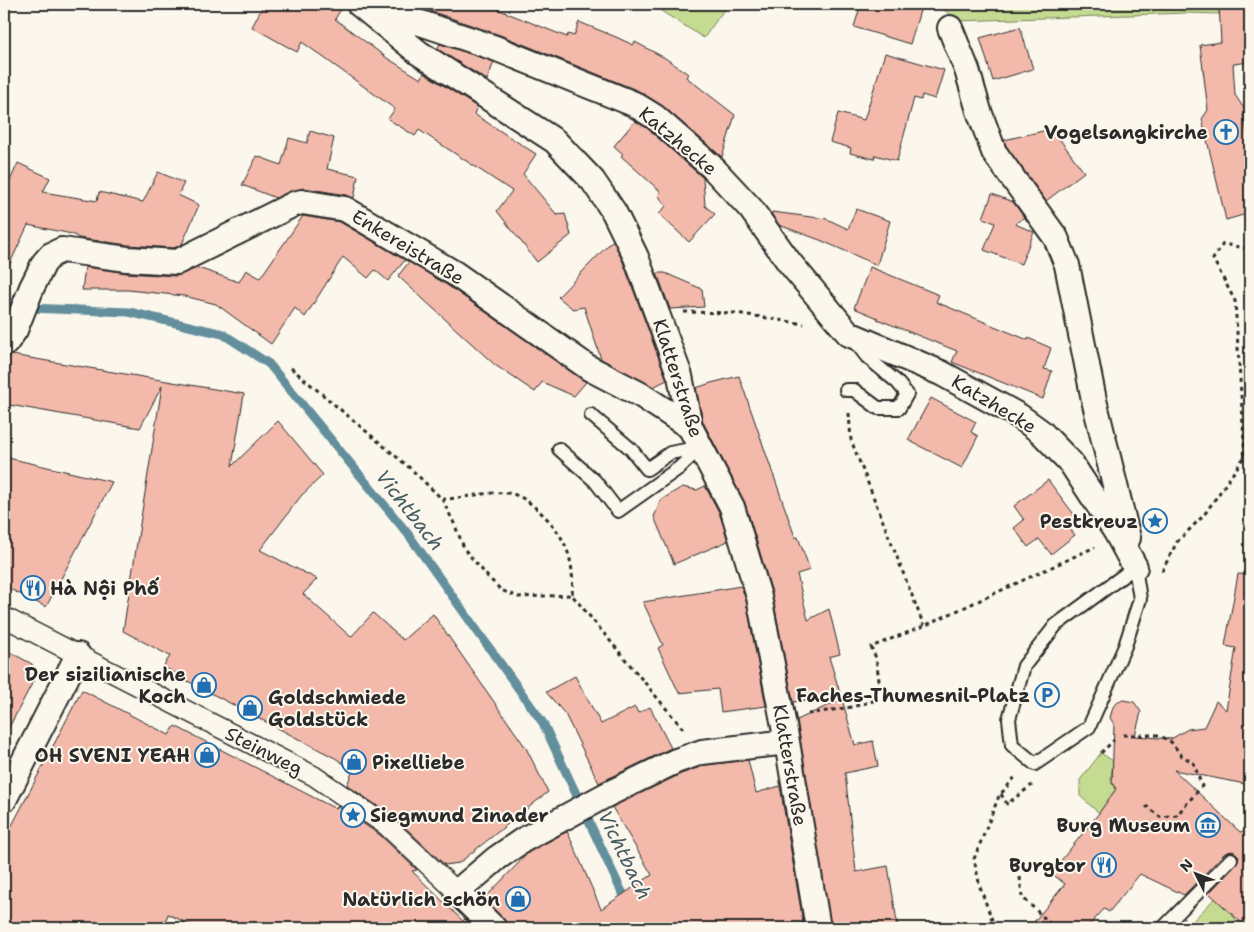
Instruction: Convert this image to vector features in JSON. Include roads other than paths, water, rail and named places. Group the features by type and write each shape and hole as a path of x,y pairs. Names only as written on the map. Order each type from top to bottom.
{"street":[{"name":"Klatterstraße","path":"359,4 419,53 555,141 592,182 614,212 636,257 657,312 680,376 695,437 732,507 759,597 785,730 818,928"},
{"name":"Katzhecke","path":"364,4 494,48 634,104 655,117 712,167 751,209 789,262 849,334 941,373 1019,416 1040,432 1071,463 1116,532 1135,567"},
{"path":"950,28 968,70 979,110 994,152 1056,238 1067,265 1094,400 1135,567"},
{"name":"Enkereistraße","path":"9,337 44,263 51,255 62,250 127,259 177,262 294,204 302,202 345,209 454,273 589,368 641,396 695,437"},
{"name":"Steinweg","path":"4,617 314,776 387,826 494,928"},
{"path":"4,800 78,655"},
{"path":"458,892 510,848 606,795 676,761 702,752 785,730"}],"lane":[{"path":"846,390 854,390 878,408 899,408 907,394 897,382 867,358 849,334"},
{"path":"591,415 630,449 647,468 695,437"},
{"path":"559,449 595,480 618,511 679,468 695,437"},
{"path":"1135,567 1140,599 1125,646 1089,727 1035,764 1012,745 1009,719 1024,666 1056,625 1135,567"},
{"path":"1163,928 1231,858"}],"waterway":[{"name":"Vichtbach","path":"4,307 129,312 223,334 269,364 408,534 543,723 629,904"}],"place":[{"name":"Vogelsangkirche","path":"1226,132"},
{"name":"Pestkreuz","path":"1155,521"},
{"name":"Hà Nội Phố","path":"33,588"},
{"name":"Der sizilianische Koch","path":"204,685"},
{"name":"Faches-Thumesnil-Platz","path":"1047,695"},
{"name":"Goldschmiede Goldstück","path":"250,708"},
{"name":"OH SVENI YEAH","path":"207,755"},
{"name":"Pixelliebe","path":"354,762"},
{"name":"Siegmund Zinader","path":"353,815"},
{"name":"Burg Museum","path":"1208,825"},
{"name":"Burgtor","path":"1104,865"},
{"name":"Natürlich schön","path":"518,899"}]}
